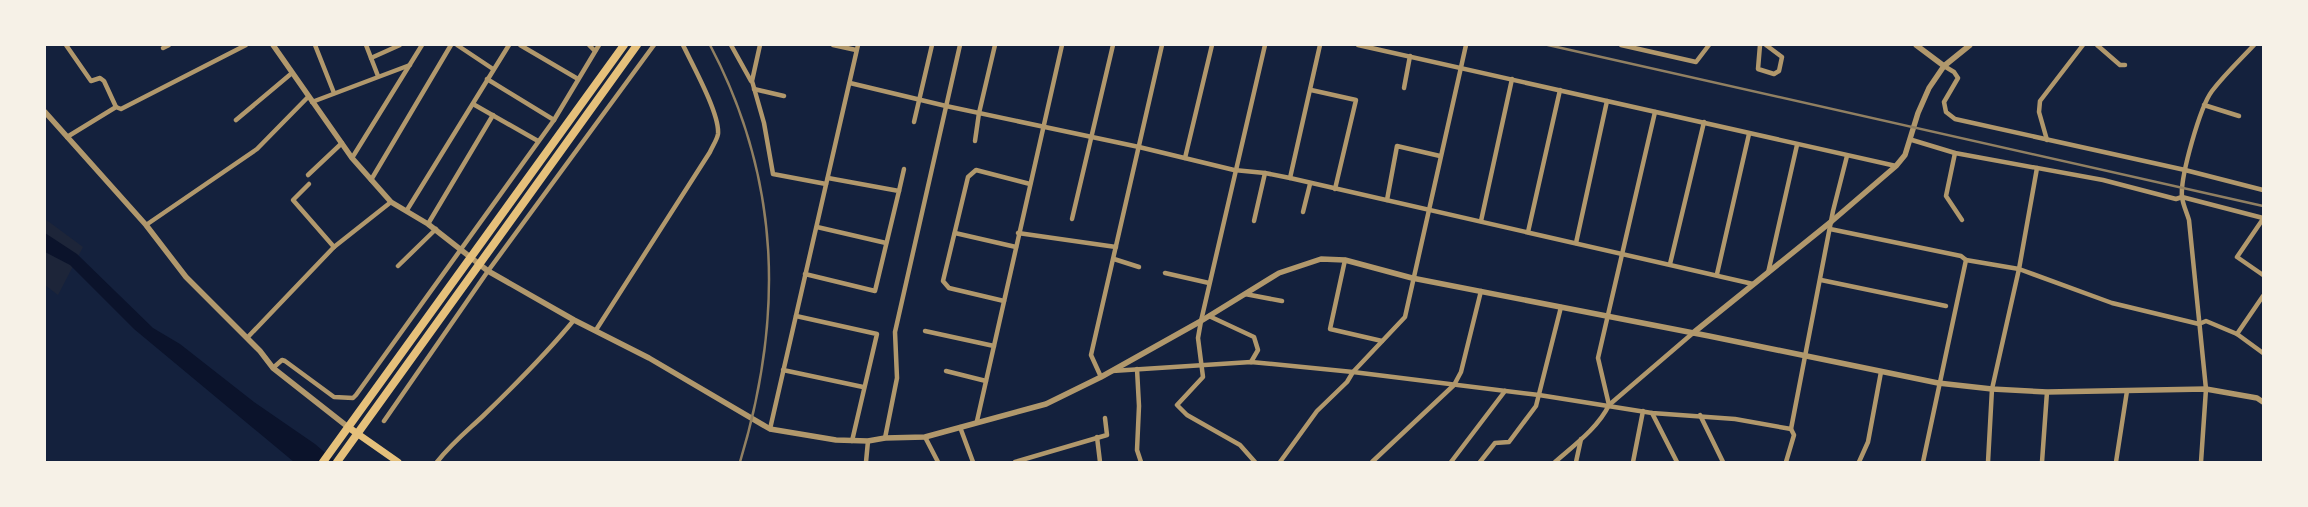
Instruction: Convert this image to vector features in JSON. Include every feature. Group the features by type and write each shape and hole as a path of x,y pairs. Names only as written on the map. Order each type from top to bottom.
{"highway":[{"path":"323,462 624,45"},
{"path":"337,462 637,45"}],"main road":[{"path":"348,427 398,462"}],"street":[{"path":"66,45 91,81 100,78 104,81 116,107 121,109 246,45"},
{"path":"162,48 169,45"},
{"path":"273,45 352,158 391,202 436,229 488,271 574,320 649,358 770,429 852,441 925,437 977,421 1046,404 1101,377 1209,316 1279,273 1321,259 1345,260 1412,278 1938,383 1992,389 2047,392 2206,390 2257,398 2263,402"},
{"path":"315,45 334,94"},
{"path":"366,45 378,76"},
{"path":"371,58 400,45"},
{"path":"352,158 422,45"},
{"path":"371,180 451,45"},
{"path":"457,45 493,69"},
{"path":"407,210 508,45"},
{"path":"520,45 578,79"},
{"path":"589,45 596,51"},
{"path":"273,368 282,360 285,361 334,397 353,398 554,120 599,45"},
{"path":"384,421 488,271 654,45"},
{"path":"596,330 710,152 718,134 716,120 702,84 683,45"},
{"path":"731,45 752,81 764,123 773,174 899,191"},
{"path":"752,81 760,45"},
{"path":"770,429 857,48 834,45"},
{"path":"914,122 932,45"},
{"path":"885,438 896,378 895,332 960,45"},
{"path":"975,141 979,113 995,45"},
{"path":"977,421 1062,45"},
{"path":"1072,218 1113,45"},
{"path":"1101,377 1091,355 1162,45"},
{"path":"1184,158 1212,45"},
{"path":"1255,462 1240,445 1187,415 1177,405 1203,377 1203,365 1198,338 1200,321 1234,170 1265,45"},
{"path":"1290,178 1320,45"},
{"path":"1358,45 1896,166"},
{"path":"1280,462 1317,411 1347,382 1353,372 1405,317 1412,278 1466,45"},
{"path":"1621,45 1643,47 1696,62 1709,45"},
{"path":"1760,45 1758,69 1774,74 1779,71 1782,56 1766,45"},
{"path":"1916,45 1954,72 1958,78 1944,102 1946,112 1955,119 2262,189"},
{"path":"1555,462 1606,412 1609,405 1693,333 1832,221 1896,166 1905,156 1912,140 1918,113 1929,88 1944,66 1970,45"},
{"path":"2046,140 2039,112 2040,101 2082,45"},
{"path":"2097,45 2120,65 2125,65"},
{"path":"2201,462 2206,390 2189,220 2182,197 2185,170 2204,106 2212,91 2254,45"},
{"path":"1404,88 1410,56"},
{"path":"146,225 257,149 310,99 334,94 410,65"},
{"path":"236,120 292,73"},
{"path":"487,79 554,120"},
{"path":"1480,221 1512,79"},
{"path":"850,83 946,106 1044,125 1234,170 1290,178 1717,274 1753,284"},
{"path":"754,89 784,96"},
{"path":"1311,90 1356,100 1335,189"},
{"path":"1528,232 1560,90"},
{"path":"1576,242 1607,101"},
{"path":"473,104 538,141"},
{"path":"2204,106 2239,116"},
{"path":"67,137 116,107"},
{"path":"45,112 146,225 186,277 247,338 273,368 348,427"},
{"path":"1609,405 1598,358 1606,316 1623,253 1655,112"},
{"path":"428,224 493,115"},
{"path":"1670,264 1704,122"},
{"path":"1717,274 1749,134"},
{"path":"1912,140 1955,153 2103,180 2176,199 2182,197 2263,218 2237,257 2263,275"},
{"path":"308,175 342,143"},
{"path":"1768,273 1797,145"},
{"path":"1386,200 1397,146 1440,156"},
{"path":"1955,153 1946,196 1962,220"},
{"path":"1786,462 1794,435 1791,429 1830,229 1847,156"},
{"path":"1988,462 1992,389 2019,269 2037,168"},
{"path":"805,274 876,291 904,169"},
{"path":"1004,301 949,288 943,281 968,177 976,170 1030,184"},
{"path":"1254,221 1265,173"},
{"path":"309,184 293,200 334,247"},
{"path":"1303,212 1310,184"},
{"path":"247,338 334,247 391,202"},
{"path":"817,227 886,243"},
{"path":"398,266 436,229"},
{"path":"1830,229 1961,256 1966,260 2019,269 2112,303 2198,324 2206,321 2237,334 2263,353"},
{"path":"954,233 1016,247"},
{"path":"1018,233 1116,246"},
{"path":"1114,259 1139,267"},
{"path":"1345,260 1330,329 1382,342"},
{"path":"1923,462 1938,383 1966,260"},
{"path":"1165,273 1209,283"},
{"path":"1820,280 1946,306"},
{"path":"1372,462 1454,385 1461,372 1481,292"},
{"path":"1245,294 1282,301"},
{"path":"2237,334 2263,296"},
{"path":"1480,462 1495,443 1509,442 1536,406 1561,307"},
{"path":"796,316 877,334 863,387 852,441"},
{"path":"1209,316 1254,337 1258,350 1251,362"},
{"path":"437,462 453,441 482,417 549,351 574,320"},
{"path":"925,331 994,346"},
{"path":"1108,372 1251,362 1353,372 1539,395 1652,413 1735,419 1791,429"},
{"path":"1137,369 1139,406 1137,450 1141,462"},
{"path":"783,370 863,387"},
{"path":"946,371 986,381"},
{"path":"1859,462 1868,442 1881,372"},
{"path":"1451,462 1505,391"},
{"path":"2116,462 2127,391"},
{"path":"2042,462 2047,392"},
{"path":"1633,462 1643,411"},
{"path":"1652,413 1677,462"},
{"path":"1700,416 1723,462"},
{"path":"1015,462 1106,435 1105,418"},
{"path":"960,426 973,462"},
{"path":"925,437 938,462"},
{"path":"1097,437 1100,462"},
{"path":"1576,462 1581,438"},
{"path":"866,462 868,441"}],"shaded area":[{"path":"45,219 83,247 58,295 45,285"},
{"path":"45,233 77,254 153,328 180,344 254,402 315,444 336,462 294,462 134,329 70,265 45,252"}],"railway":[{"path":"710,45 733,96 751,147 762,198 768,250 769,302 764,355 754,408 740,462"},
{"path":"1548,45 2263,206"}]}
